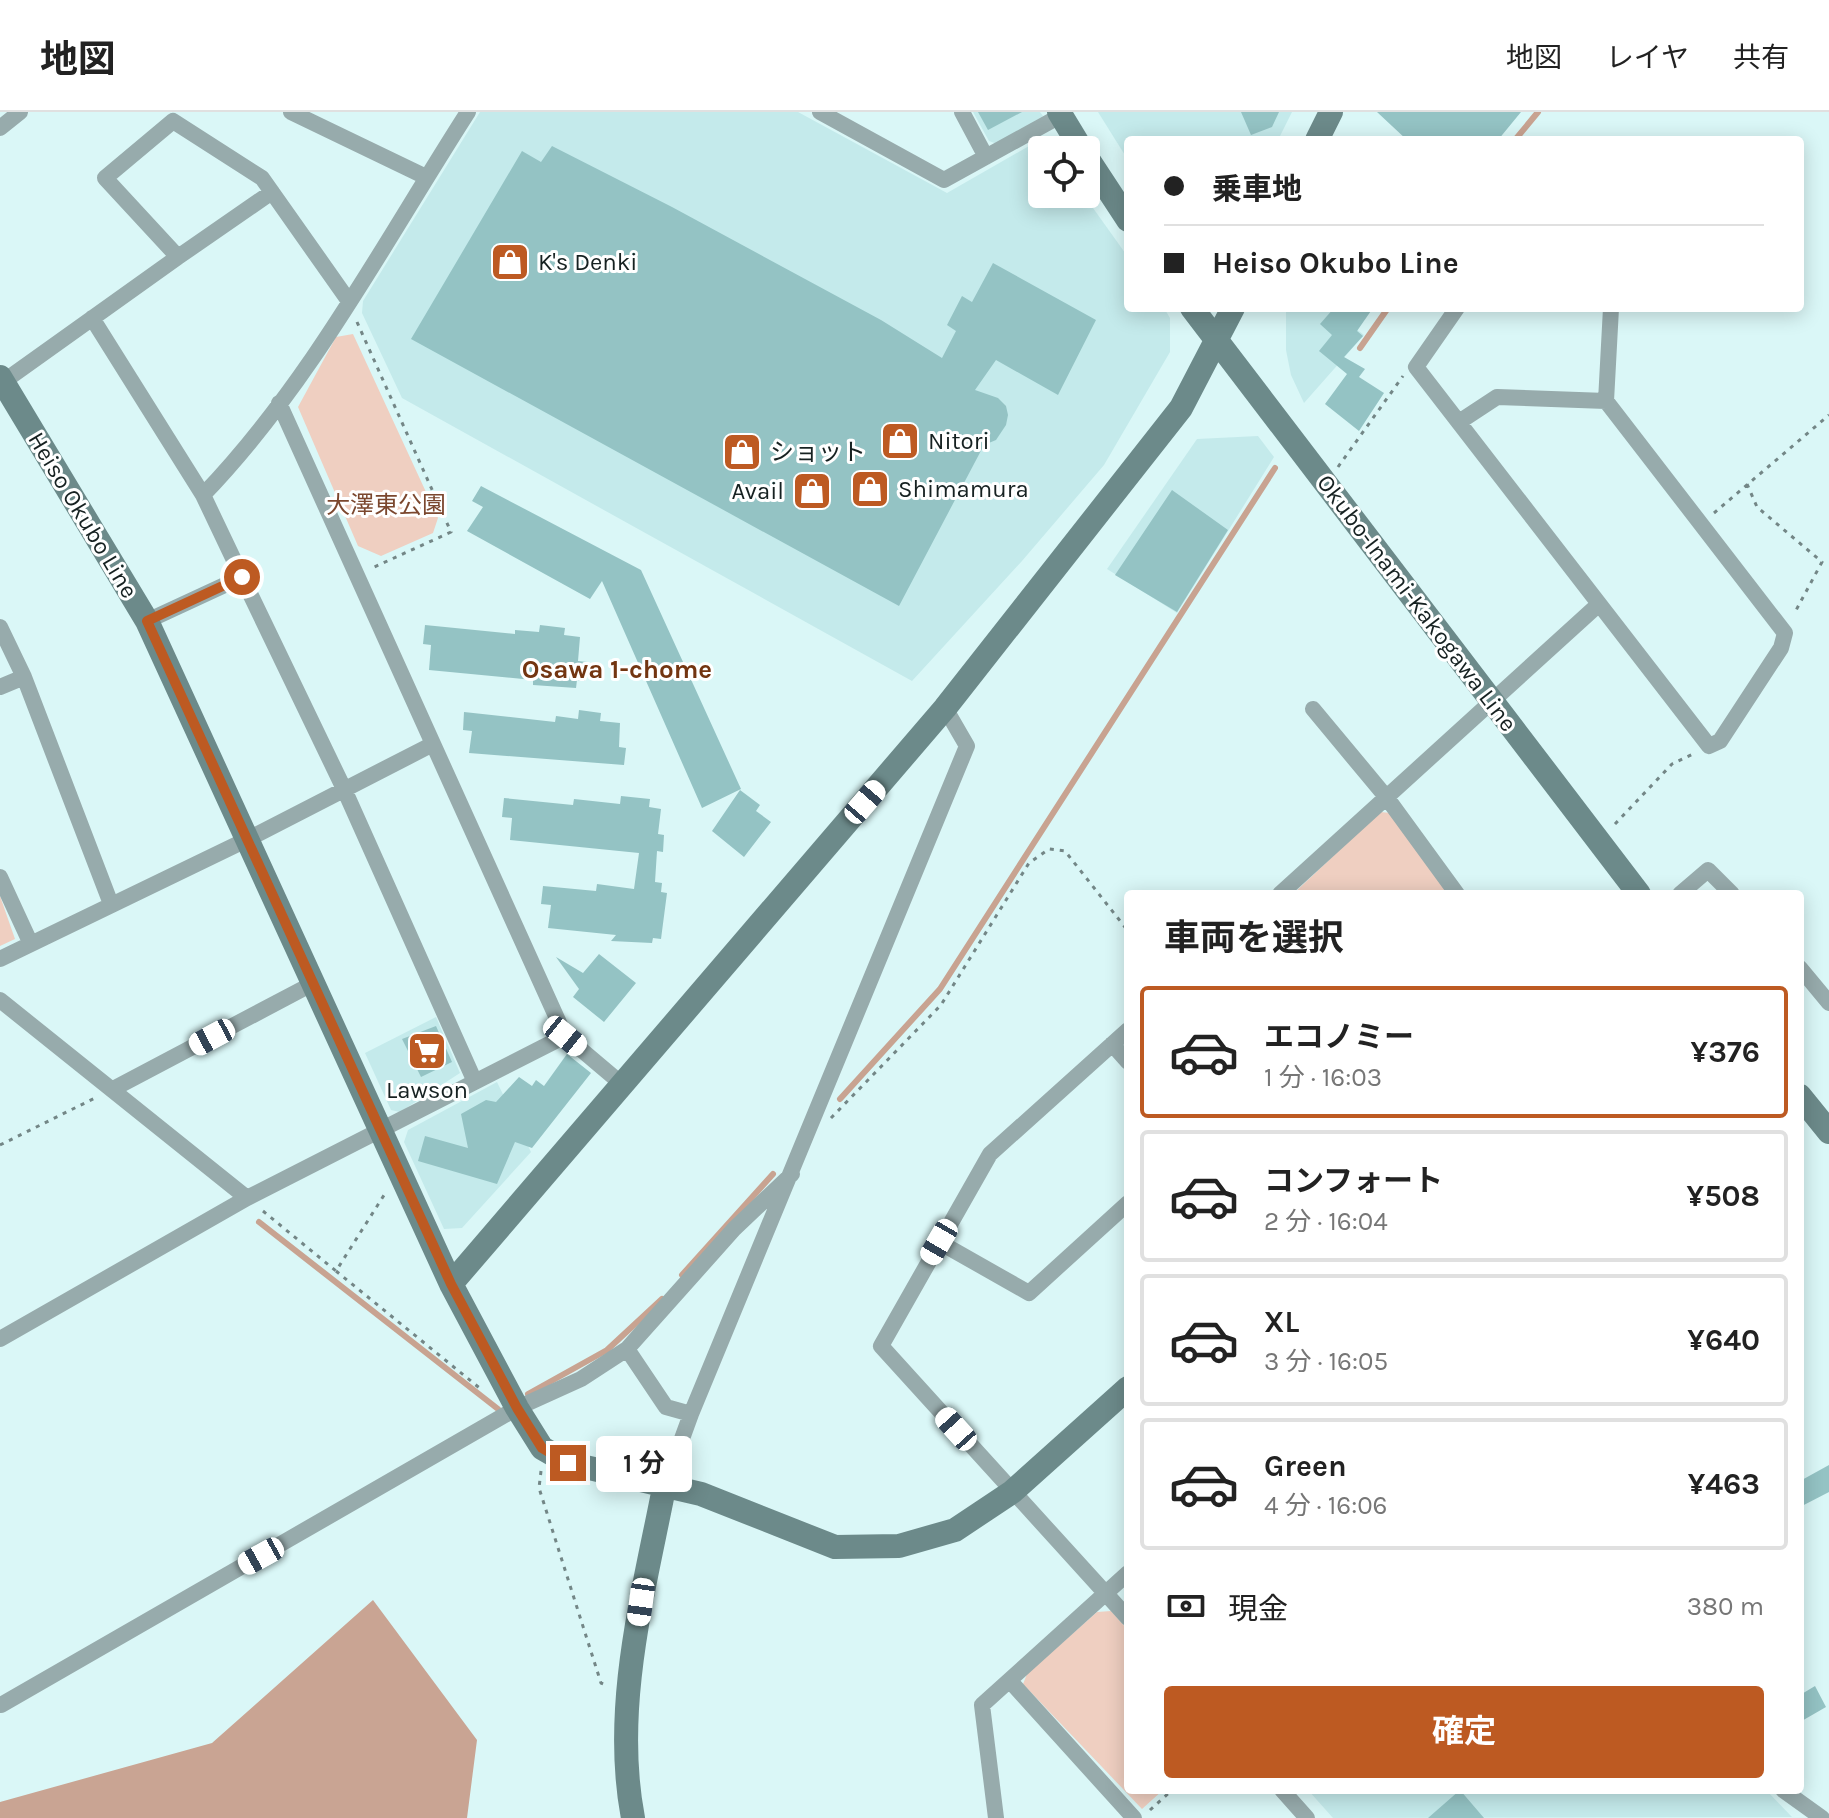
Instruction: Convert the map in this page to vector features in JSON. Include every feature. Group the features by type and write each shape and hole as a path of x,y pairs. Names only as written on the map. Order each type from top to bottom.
{"main road":[{"path":"1319,136 1331,112"},
{"path":"1059,114 1073,136"},
{"path":"1100,177 1124,214"},
{"name":"Okubo-Inami-Kakogawa Line","path":"1195,312 1636,890"},
{"path":"451,1284 945,708 1181,408 1231,312"},
{"name":"Heiso Okubo Line","path":"1,379 147,621 400,1178 512,1400 542,1448"},
{"path":"1804,1101 1829,1132"},
{"path":"542,1448 568,1463 664,1488 701,1494 835,1547 899,1546 955,1530 1012,1492 1124,1392"},
{"path":"633,1818 626,1745 628,1697 641,1602 664,1488"}],"street":[{"path":"0,128 20,112"},
{"path":"291,112 426,177"},
{"path":"203,495 243,453 279,403 468,112"},
{"path":"820,112 944,180 1059,114"},
{"path":"962,112 986,157"},
{"path":"178,257 105,178 173,121 262,178 348,300"},
{"path":"1,379 272,192"},
{"path":"1454,312 1416,367 1709,746 1720,741 1781,648 1785,633 1606,401 1611,312"},
{"path":"92,318 203,495 344,789 475,1082"},
{"path":"1459,422 1497,397 1606,401"},
{"path":"279,403 359,574 565,1036 623,1085"},
{"path":"147,621 242,577"},
{"path":"1284,890 1599,604"},
{"path":"0,627 24,677 111,904"},
{"path":"0,687 24,677"},
{"path":"664,1488 691,1414 967,746 945,708"},
{"path":"1313,709 1387,798 1454,890"},
{"path":"0,959 246,840 433,744"},
{"path":"1685,890 1708,870 1728,890"},
{"path":"0,877 30,942"},
{"path":"1804,973 1829,1003"},
{"path":"113,1089 312,984"},
{"path":"0,1000 247,1198"},
{"path":"1124,1034 990,1154 881,1346 1124,1613"},
{"path":"0,1339 247,1198 565,1036"},
{"path":"1112,1044 1124,1058"},
{"path":"1,1705 512,1400 581,1379 627,1349 734,1229 792,1174"},
{"path":"939,1242 1029,1293 1124,1207"},
{"path":"627,1349 666,1407 691,1414"},
{"path":"996,1818 982,1705 1124,1577"},
{"path":"1010,1681 1134,1818"},
{"path":"1286,1794 1307,1818"},
{"path":"1789,1794 1822,1818"}],"path":[{"path":"348,300 451,532 359,574"},
{"path":"1327,483 1406,372 1416,367"},
{"path":"1702,523 1829,415"},
{"path":"1747,484 1757,507 1822,562 1785,633"},
{"path":"1599,841 1672,764 1709,746"},
{"path":"815,1115 834,1118 941,1005 1029,863 1049,849 1065,851 1124,926"},
{"path":"0,1145 113,1089"},
{"path":"336,1271 390,1186 400,1178"},
{"path":"247,1198 492,1398 512,1400"},
{"path":"542,1448 539,1488 601,1683 628,1697"},
{"path":"1141,1818 1168,1794"}],"shaded area":[{"path":"480,112 798,112 947,193 1028,147 1028,208 1093,208 1124,251 1124,312 1166,312 1170,318 1170,352 1104,465 1022,561 912,681 402,398 362,313 363,301"},
{"path":"973,112 1040,112 1043,116 997,144 989,141"},
{"path":"1098,112 1292,112 1280,136 1124,136 1124,154"},
{"path":"1286,312 1334,312 1364,335 1304,403 1291,375 1286,350"},
{"path":"1258,436 1274,457 1177,613 1107,569 1197,439"},
{"path":"436,1017 460,1073 400,1112 391,1110 365,1053"},
{"path":"497,1082 531,1152 462,1228 444,1229 404,1142 408,1130"},
{"path":"373,1600 477,1740 467,1818 0,1818 0,1802 212,1743"},
{"path":"1312,1794 1770,1794 1792,1817 1333,1818"}],"green space":[{"name":"大澤東公園","path":"353,334 438,518 433,533 381,556 358,546 298,407 336,337"},
{"path":"1380,812 1391,813 1446,890 1297,890"},
{"path":"0,896 15,939 0,946"},
{"path":"1111,1611 1124,1626 1124,1790 1023,1684 1027,1674 1097,1612"},
{"path":"1128,1794 1159,1794 1142,1809"}],"building":[{"path":"978,112 1022,112 988,130"},
{"path":"1241,112 1279,112 1272,127 1251,135"},
{"path":"1377,112 1521,112 1501,136 1403,136"},
{"path":"552,146 881,320 942,358 956,331 947,325 962,296 972,302 993,263 1096,320 1058,395 996,360 975,390 998,398 1006,406 1006,425 996,440 984,445 899,606 411,339 522,151 541,162"},
{"path":"1330,312 1370,312 1357,331 1363,336 1344,357 1365,369 1359,377 1384,393 1359,431 1325,404 1347,374 1319,351 1332,335 1320,324"},
{"path":"481,486 641,570 741,789 702,808 602,581 590,599 467,531 483,507 472,501"},
{"path":"1172,490 1228,530 1177,612 1115,575"},
{"path":"425,625 515,634 515,630 539,632 540,625 565,628 564,635 580,637 578,661 587,662 585,681 577,680 576,688 533,685 533,680 429,670 431,645 423,644"},
{"path":"579,710 601,713 600,721 620,723 619,747 626,748 624,765 469,753 472,731 463,730 464,712 555,722 556,716 578,719"},
{"path":"740,790 760,805 756,811 771,822 744,857 712,831"},
{"path":"621,796 650,799 649,807 661,809 658,834 664,835 663,852 657,851 655,882 662,883 661,892 667,893 661,939 653,938 652,943 611,941 616,935 548,928 551,905 541,904 543,886 596,891 597,884 634,889 639,853 510,840 512,818 502,817 504,798 573,805 574,799 620,804"},
{"path":"599,954 636,983 604,1022 573,997 579,989 556,957 583,973"},
{"path":"436,1026 452,1062 421,1077 402,1039"},
{"path":"567,1054 591,1073 532,1148 515,1142 497,1184 418,1161 425,1136 468,1148 461,1114 486,1100 496,1102 519,1077 532,1086 536,1080 544,1086"},
{"path":"1829,1465 1829,1492 1804,1505 1804,1479"},
{"path":"1815,1686 1826,1707 1804,1720 1804,1693"},
{"path":"1455,1794 1463,1794 1484,1818 1428,1818"}],"waterway":[{"path":"1518,136 1538,112"},
{"path":"1360,348 1385,312"},
{"path":"840,1099 940,989 1275,468"},
{"path":"682,1275 773,1174"},
{"path":"259,1222 498,1409"},
{"path":"528,1394 607,1350 662,1299"}],"place":[{"name":"K's Denki","path":"510,262"},
{"name":"Nitori","path":"900,441"},
{"name":"ショット","path":"742,452"},
{"name":"Shimamura","path":"870,489"},
{"name":"Avail","path":"812,491"},
{"name":"Lawson","path":"427,1051"}],"district":[{"name":"Osawa 1-chome","path":"617,669"}],"route":[{"path":"242,577 147,621 451,1284 517,1408 542,1448 568,1463"}]}
